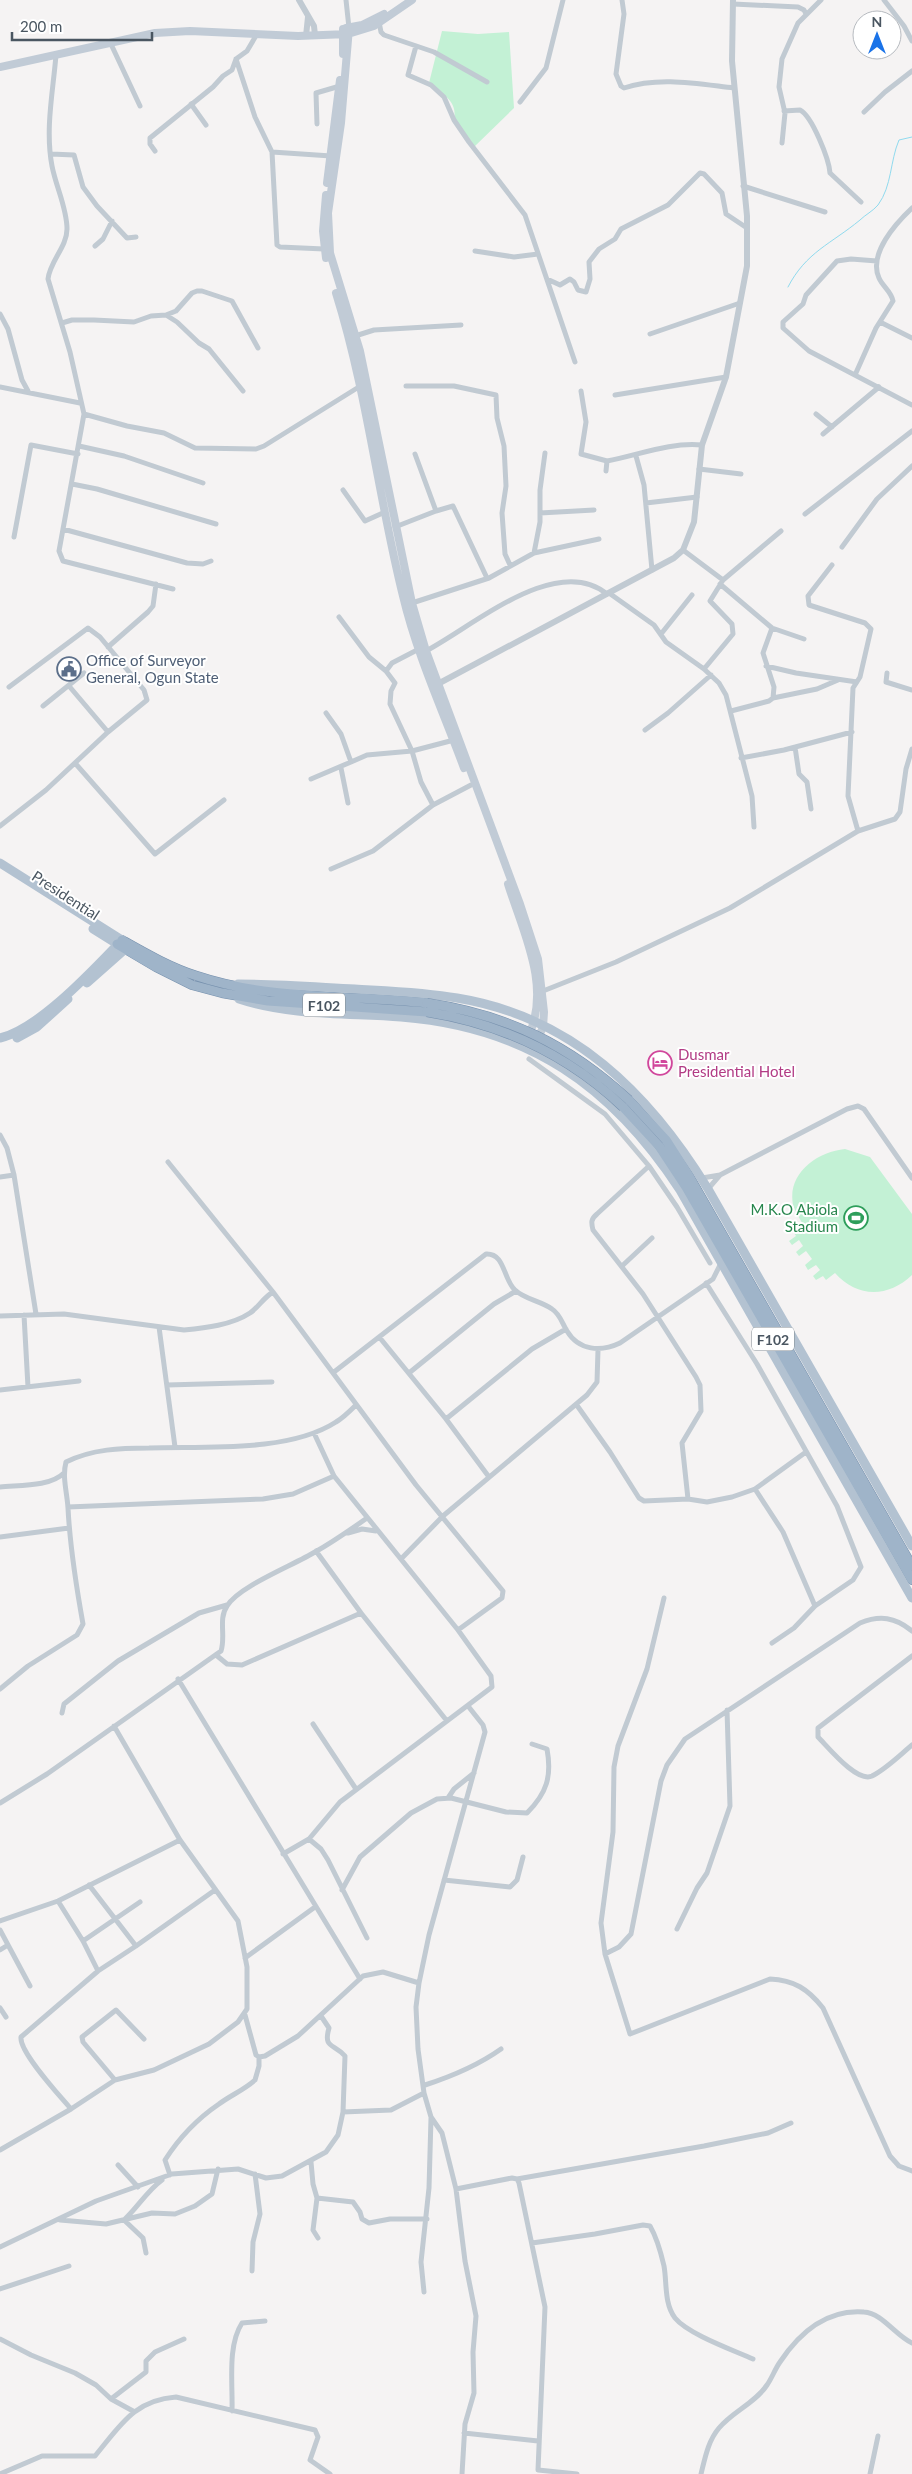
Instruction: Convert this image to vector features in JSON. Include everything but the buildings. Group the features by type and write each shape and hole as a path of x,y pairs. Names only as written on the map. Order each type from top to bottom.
{"highway":[{"name":"F102","path":"123,945 223,989 269,991 478,1012 536,1034 590,1067 626,1104 654,1126 679,1159 912,1580"},
{"name":"F102","path":"829,1427 912,1566"}],"main road":[{"path":"315,33 332,35 346,31 371,21 404,0"},
{"path":"0,66 110,42 168,32 306,34 364,30 412,0"},
{"path":"0,66 158,29 181,28 306,34"},
{"path":"346,31 323,219 324,249 355,345"},
{"path":"346,31 328,222 330,253 355,345 422,651"},
{"path":"332,35 339,40 343,48"},
{"path":"364,385 385,512 404,599 422,651 530,931 538,959 543,991 543,1027 531,1055"},
{"path":"436,684 454,740 534,960 537,1010 523,1047"},
{"path":"0,863 123,945"},
{"name":"Presidential","path":"0,869 123,945"},
{"path":"0,1038 18,1032 34,1021 123,945"},
{"path":"0,1043 20,1037 37,1027 123,945"},
{"path":"223,989 268,984 417,993 467,1000 534,1022 590,1053 622,1078 675,1138 702,1178 829,1427 912,1598"},
{"path":"223,989 266,1008 404,1017 474,1029 523,1047 531,1055 595,1092 618,1111 642,1137 680,1190 731,1278 829,1427 912,1546"}],"street":[{"path":"299,0 315,33"},
{"path":"346,0 346,31"},
{"path":"520,102 546,68 564,0"},
{"path":"622,0 624,14 616,74 621,86 624,88 636,82 706,83 734,88"},
{"path":"782,144 784,111 779,87 780,67 794,31 806,14 821,0"},
{"path":"884,0 904,26 912,41"},
{"path":"436,684 652,570 674,558 683,550 694,522 702,445 726,377 748,266 747,228 734,88 733,2 798,7 804,10 806,14"},
{"path":"306,34 308,17"},
{"path":"379,22 381,32 384,35 434,52 487,82"},
{"path":"154,151 150,144 150,138 232,70 236,59 248,51 257,34"},
{"path":"110,42 140,106"},
{"path":"416,46 408,75 431,85 444,97 454,120 469,142 525,215 576,362"},
{"path":"56,55 49,116 51,154 67,231 64,243 49,268 48,278 62,323 84,414 59,551 64,561 173,589"},
{"path":"236,59 258,123 272,152 277,245 280,247 324,249"},
{"path":"864,112 885,92 912,71"},
{"path":"317,124 316,93 340,86"},
{"path":"191,104 206,125"},
{"path":"784,111 800,110 806,114 827,155 830,174 861,202"},
{"path":"272,152 331,156"},
{"path":"51,154 74,155 83,187 96,206 127,238 136,237"},
{"path":"544,271 547,273 548,280 560,285 570,279 578,290 586,292 590,279 589,262 599,249 615,239 621,229 668,206 700,174 704,174 722,193 726,214 747,228"},
{"path":"743,186 825,212"},
{"path":"854,375 880,322 893,301 892,295 879,279 877,261 893,226 912,208"},
{"path":"95,246 104,239 112,221"},
{"path":"475,251 514,257 538,254"},
{"path":"877,261 851,259 837,261 806,295 802,304 783,322 783,328 809,351 912,405"},
{"path":"166,316 181,306 192,292 202,291 232,301 258,348"},
{"path":"650,334 740,303"},
{"path":"0,314 8,329 22,380 28,391"},
{"path":"62,323 86,320 134,322 152,316 166,316 177,322 199,344 209,349 243,391"},
{"path":"880,322 912,338"},
{"path":"355,345 374,330 461,325"},
{"path":"615,395 726,377"},
{"path":"84,414 126,426 164,433 195,448 256,449 364,385"},
{"path":"0,386 80,403"},
{"path":"406,386 454,386 496,395 497,418 504,446 506,486 502,513 505,554 510,565"},
{"path":"823,434 879,387"},
{"path":"581,391 586,422 581,454 607,461 636,456 650,450 676,445 702,445"},
{"path":"816,414 832,427"},
{"path":"805,514 912,431"},
{"path":"14,536 31,445 78,454"},
{"path":"79,446 124,456 203,483"},
{"path":"415,454 436,511"},
{"path":"534,553 540,522 540,490 545,454"},
{"path":"636,456 642,476 646,503 652,570"},
{"path":"606,471 607,461"},
{"path":"842,547 877,499 912,466"},
{"path":"699,469 742,474"},
{"path":"72,484 97,489 216,524"},
{"path":"343,490 365,521 385,512"},
{"path":"646,503 697,497"},
{"path":"395,527 436,511 455,508 487,578"},
{"path":"540,513 594,510"},
{"path":"63,529 187,563 203,564 211,562"},
{"path":"704,669 733,634 734,629 732,624 710,601 721,582 781,531"},
{"path":"412,603 487,578 534,553 599,539"},
{"path":"683,550 772,628 804,638"},
{"path":"832,565 808,596 809,605 870,626 871,629 862,667 853,688 848,796 858,831"},
{"path":"386,671 392,662 447,640 476,620 529,590 557,581 590,583 643,616 661,634 666,642 711,675 726,695 752,796 754,827"},
{"path":"108,647 153,606 156,584"},
{"path":"661,634 692,596"},
{"path":"339,617 369,657 386,671 395,683 391,691 390,704 412,751 421,782 433,804"},
{"path":"0,826 46,790 108,732 144,704 147,696 108,647 88,628 9,687"},
{"path":"772,628 763,653 774,687 773,698"},
{"path":"766,666 857,682"},
{"path":"43,706 84,673"},
{"path":"887,673 886,682 912,690"},
{"path":"644,730 668,713 711,675"},
{"path":"731,711 769,701 773,698 817,689 838,679"},
{"path":"69,686 108,732"},
{"path":"326,713 341,734 351,762"},
{"path":"741,758 795,747 852,732"},
{"path":"311,779 341,768 367,755 412,751 454,740"},
{"path":"795,747 800,774 807,782 811,809"},
{"path":"543,991 616,962 745,901 858,831 899,817 911,752"},
{"path":"75,763 155,854 224,800"},
{"path":"341,768 348,803"},
{"path":"331,869 373,851 433,804 471,785"},
{"path":"531,1055 605,1114 650,1166 710,1263"},
{"path":"702,1178 720,1175 847,1109 858,1106 864,1109 912,1178"},
{"path":"0,1135 7,1148 14,1175 36,1314"},
{"path":"168,1162 273,1292 334,1372 356,1405 390,1446 416,1485 503,1591 502,1598 458,1630"},
{"path":"650,1166 592,1219 593,1230 622,1266 658,1317 700,1385 701,1411 682,1443 688,1499"},
{"path":"0,1177 14,1175"},
{"path":"708,1189 720,1175"},
{"path":"622,1266 652,1238"},
{"path":"334,1372 486,1254 492,1254 498,1258 516,1291 553,1309 560,1316 566,1329 581,1344 598,1350 608,1349 620,1343 713,1279 731,1278"},
{"path":"713,1279 722,1262"},
{"path":"706,1283 757,1364 837,1506 861,1567 853,1580 815,1606 794,1628 772,1643"},
{"path":"409,1372 494,1304 516,1291"},
{"path":"0,1316 36,1314 73,1315 184,1330 201,1329 235,1320 251,1313 265,1296 273,1292"},
{"path":"24,1315 28,1387"},
{"path":"159,1326 174,1447"},
{"path":"446,1419 532,1349 566,1329"},
{"path":"380,1338 446,1419 489,1477"},
{"path":"401,1559 443,1516 576,1404 598,1382 598,1350"},
{"path":"0,1390 79,1381"},
{"path":"167,1385 272,1382"},
{"path":"576,1404 610,1452 639,1498 652,1502 688,1499 707,1502 720,1501 756,1489 806,1452"},
{"path":"0,1690 28,1666 77,1635 82,1629 83,1624 74,1578 69,1528 64,1473 66,1462 85,1454 117,1448 243,1446 314,1433 337,1422 356,1405"},
{"path":"283,1854 309,1839 340,1802 492,1687 493,1680 458,1630 376,1531 334,1476 314,1433"},
{"path":"0,1488 50,1481 64,1473"},
{"path":"68,1507 263,1499 293,1494 334,1476"},
{"path":"756,1489 783,1532 815,1606"},
{"path":"62,1714 64,1704 118,1661 199,1613 227,1605 242,1592 316,1551 366,1518"},
{"path":"0,1537 69,1528"},
{"path":"338,1536 362,1529 376,1531"},
{"path":"316,1551 361,1613 447,1721"},
{"path":"664,1598 648,1670 618,1746 614,1766 613,1832 601,1923 605,1954 630,2034 770,1979 786,1980 801,1986 812,1994 823,2008 890,2156 899,2166 912,2170"},
{"path":"0,1803 40,1779 221,1651 224,1642 222,1622 227,1605"},
{"path":"216,1654 227,1664 242,1665 361,1613"},
{"path":"605,1954 619,1947 631,1934 661,1781 667,1765 685,1739 860,1623 872,1618 892,1619 902,1623 912,1631"},
{"path":"912,1656 818,1728 818,1737 841,1761 862,1777 871,1777 912,1745"},
{"path":"178,1680 314,1907 360,1979"},
{"path":"462,2474 464,2434 474,2393 473,2352 476,2316 465,2261 456,2190 442,2133 431,2117 424,2093 425,2085 417,2027 419,1983 444,1880 485,1732 483,1725 468,1706"},
{"path":"677,1929 697,1888 707,1873 730,1806 727,1710"},
{"path":"313,1724 356,1789"},
{"path":"114,1726 180,1840 238,1921 246,1958 248,2002 245,2015 256,2055 259,2057 259,2066 255,2080 220,2103 192,2125 172,2150 165,2160 168,2176"},
{"path":"342,1890 360,1857 411,1813 437,1799 448,1798 506,1812 526,1813 533,1807 549,1780 547,1749 532,1744"},
{"path":"448,1798 454,1789 474,1773"},
{"path":"309,1839 321,1849 367,1938"},
{"path":"0,1921 58,1901 180,1840"},
{"path":"444,1880 510,1887 517,1880 523,1857"},
{"path":"89,1886 136,1946"},
{"path":"71,2109 22,2046 21,2037 98,1971 215,1890"},
{"path":"58,1901 83,1941 98,1971"},
{"path":"83,1941 140,1902"},
{"path":"246,1958 314,1907"},
{"path":"0,1930 30,1986"},
{"path":"0,1950 8,1945"},
{"path":"259,2057 278,2050 321,2016 360,1979 372,1973 383,1972 419,1983"},
{"path":"0,2008 6,2017"},
{"path":"115,2080 83,2042 82,2037 116,2010 144,2039"},
{"path":"0,2150 71,2109 115,2080 154,2070 209,2044 245,2015"},
{"path":"0,2247 96,2201 168,2176 238,2168 266,2178 282,2176 311,2162 326,2152 338,2135 344,2112 345,2056 327,2042 326,2038 329,2028 321,2016"},
{"path":"425,2085 478,2065 501,2049"},
{"path":"344,2112 384,2112 424,2093"},
{"path":"424,2292 421,2262 426,2220 431,2117"},
{"path":"456,2190 503,2179 516,2179 704,2146 768,2133 791,2123"},
{"path":"311,2162 313,2184 317,2198 313,2230 318,2238"},
{"path":"118,2165 138,2187"},
{"path":"59,2220 106,2224 152,2213 174,2214 195,2206 212,2194 218,2169"},
{"path":"252,2271 253,2242 260,2214 255,2174"},
{"path":"124,2220 142,2203 148,2190 168,2176"},
{"path":"516,2179 520,2183 545,2314 538,2441 539,2472 577,2474"},
{"path":"317,2198 353,2202 362,2219 369,2223 390,2218 426,2220"},
{"path":"124,2220 143,2238 146,2254"},
{"path":"532,2242 595,2234 647,2224 652,2229 660,2249 667,2294 675,2318 707,2338 752,2359"},
{"path":"0,2289 69,2266"},
{"path":"701,2474 710,2442 720,2427 767,2386 781,2360 807,2331 828,2316 866,2312 873,2314 895,2333 912,2343"},
{"path":"232,2411 230,2395 235,2334 242,2323 265,2321"},
{"path":"0,2338 31,2355 75,2372 96,2385 111,2400 133,2411"},
{"path":"111,2400 146,2372 146,2361 155,2352 184,2339"},
{"path":"0,2474 42,2456 95,2456 133,2411 155,2401 176,2397 315,2430 318,2437 310,2460 330,2474"},
{"path":"464,2434 538,2441"},
{"path":"870,2474 878,2436"}],"green space":[{"path":"442,31 478,34 509,32 514,108 474,147 456,120 453,105 429,83"},
{"name":"M.K.O Abiola Stadium","path":"845,1149 870,1157 912,1214 912,1275 903,1283 893,1288 873,1292 863,1291 853,1287 835,1273 826,1280 823,1276 816,1280 813,1276 820,1270 816,1265 808,1270 805,1265 812,1259 806,1251 799,1256 796,1252 803,1246 799,1240 792,1245 789,1241 796,1236 794,1233 804,1226 793,1205 792,1194 799,1174 806,1166 824,1155"}],"waterway":[{"path":"788,287 795,275 811,257 878,205 886,190 899,140 912,137"}],"place":[{"name":"Office of Surveyor General, Ogun State","path":"69,669"},
{"name":"Dusmar Presidential Hotel","path":"660,1063"},
{"name":"M.K.O Abiola Stadium","path":"856,1218"}]}
